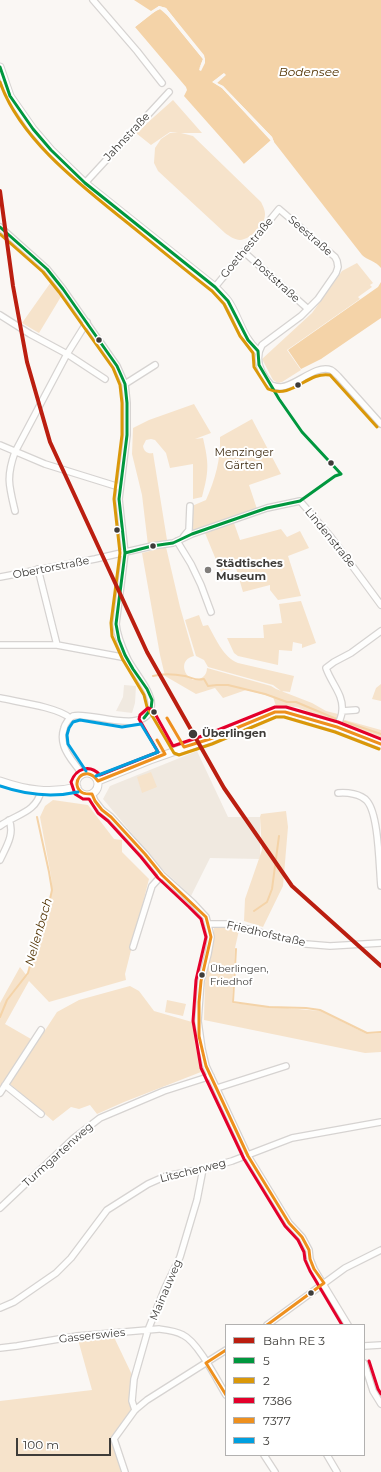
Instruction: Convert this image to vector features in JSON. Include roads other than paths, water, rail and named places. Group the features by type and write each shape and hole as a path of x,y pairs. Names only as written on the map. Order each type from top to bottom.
{"street":[{"path":"93,0 137,51 162,83"},
{"path":"0,67 10,96 17,108 51,150 85,183 215,287 227,300 246,338 258,351 259,366 272,385 281,387 289,385 320,370 329,369 338,376 381,424"},
{"name":"Jahnstraße","path":"85,183 169,92"},
{"name":"Goethestraße","path":"215,287 279,209"},
{"name":"Seestraße","path":"258,351 262,345 308,309 318,299 336,273 338,267 337,261 323,246 279,209"},
{"path":"0,227 47,269 63,288 117,366 125,384 127,403 127,435 124,465 119,487 125,553 116,624 117,635 127,658 149,693 152,705 144,718 122,722 80,715 70,718 64,726 62,735 63,746 82,774"},
{"name":"Poststraße","path":"244,252 308,309"},
{"path":"0,315 30,334 67,354 105,379"},
{"path":"15,511 9,487 9,468 15,452 67,354 87,322"},
{"path":"125,384 156,364"},
{"path":"0,445 52,466 119,487"},
{"name":"Obertorstraße","path":"0,577 173,543 192,534 260,510 300,501"},
{"name":"Lindenstraße","path":"300,501 331,537 381,605"},
{"path":"190,506 189,530 177,541 194,571 211,612"},
{"path":"38,569 57,645"},
{"path":"337,725 341,714 339,693 328,675 326,668 352,653 381,631"},
{"path":"0,645 57,645 127,658"},
{"path":"0,698 64,713 70,718"},
{"path":"341,714 356,710"},
{"path":"98,781 192,744 210,739 260,718 280,712 337,725 381,744"},
{"path":"82,774 92,774 98,781 97,788 92,794 83,794 77,787 77,780 82,774"},
{"path":"0,781 19,788 41,791 56,791 77,787"},
{"path":"0,826 34,807 41,791"},
{"path":"338,793 345,792 358,795 366,800 371,807 379,834 381,886"},
{"path":"92,794 102,810 121,827 162,875 206,917 210,937 202,981 198,1021 206,1066 248,1156 289,1223 302,1237 309,1250 310,1259 314,1269 324,1283 347,1324"},
{"path":"0,860 12,831 9,820"},
{"path":"134,947 152,886 162,875"},
{"name":"Friedhofstraße","path":"208,924 228,924 306,944 337,946 381,943"},
{"path":"0,1093 41,1030"},
{"path":"217,1088 286,1066"},
{"name":"Turmgartenweg","path":"0,1208 74,1138 100,1118 164,1091 211,1076"},
{"path":"5,1085 41,1114"},
{"name":"Litscherweg","path":"0,1308 14,1302 56,1273 71,1258 107,1210 136,1190 166,1176 203,1169 248,1156 292,1138 381,1122"},
{"name":"Mainauweg","path":"135,1410 132,1401 134,1379 148,1330 165,1288 180,1257 197,1200 203,1169"},
{"path":"268,1324 345,1268 381,1250"},
{"name":"Gasserswies","path":"0,1348 78,1336 159,1330 171,1331 184,1335 192,1341 206,1362"},
{"path":"365,1346 381,1345"},
{"path":"125,1472 114,1439 135,1410 147,1400 225,1351"},
{"path":"206,1362 225,1393"},
{"path":"365,1366 373,1391 381,1404"},
{"path":"265,1456 275,1472"},
{"path":"328,1456 337,1472"}],"water":[{"name":"Bodensee","path":"134,0 381,0 381,268 362,255 274,142 272,137 223,86 217,83 224,73 213,82 222,88 271,141 244,164 184,96 187,90 186,87 135,27 152,13 160,9 168,16 203,59 199,69 205,59 166,8 159,6 151,11"},
{"path":"381,282 381,318 321,359 301,369 288,350 378,287"}],"waterway":[{"name":"Nellenbach","path":"153,676 173,674 201,680 204,679 208,686 228,685 265,694 287,702 296,702 334,718 381,734"},
{"name":"Nellenbach","path":"0,1017 7,1000 28,973 52,890 37,817"},
{"path":"254,911 267,902 272,889 279,836"},
{"path":"236,949 233,1002 269,1007 320,1010 367,1033 381,1032"}],"place":[{"name":"Städtisches Museum","path":"208,570"},
{"name":"Überlingen","path":"193,734"},
{"name":"Überlingen, Friedhof","path":"202,975"}],"park label":[{"name":"Menzinger Gärten","path":"244,459"}]}
